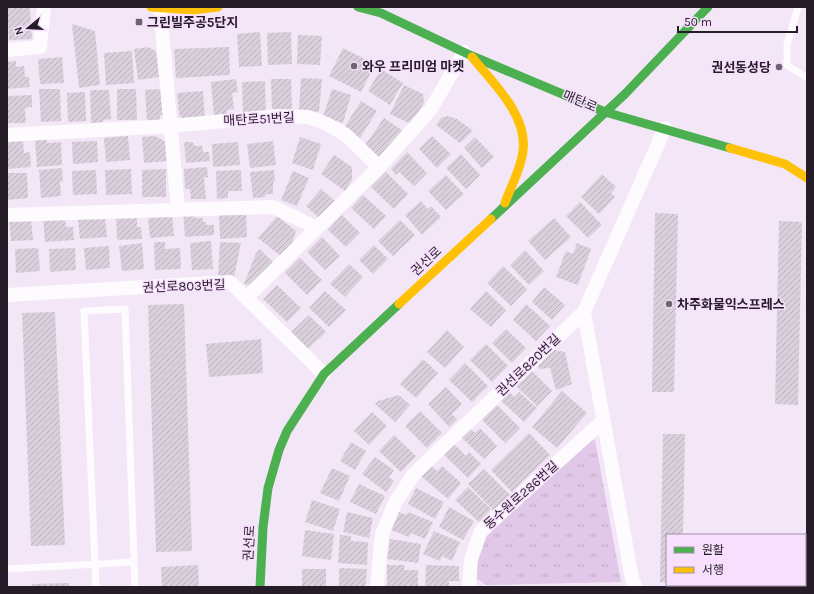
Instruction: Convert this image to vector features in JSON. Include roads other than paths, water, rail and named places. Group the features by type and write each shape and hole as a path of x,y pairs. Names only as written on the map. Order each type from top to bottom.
{"street":[{"path":"7,50 40,47 44,7"},
{"path":"178,209 171,126 156,8 193,10 218,7"},
{"name":"매탄로","path":"358,7 381,10 468,54 605,112 786,164 807,178"},
{"name":"권선로","path":"260,587 261,538 264,511 276,457 287,431 324,374 605,112 708,7"},
{"path":"247,297 379,168 431,109 468,54 513,111 523,135 524,146 521,159 503,207"},
{"name":"매탄로51번길","path":"7,135 171,126 278,116 308,117 327,124 346,135 379,168"},
{"name":"권선로820번길","path":"377,587 382,534 396,500 414,474 584,312 665,128"},
{"path":"7,215 273,207 317,228"},
{"name":"권선로803번길","path":"7,296 230,282 324,374"},
{"path":"584,312 632,579 636,587"},
{"name":"동수원로286번길","path":"469,587 471,560 481,531 603,420"}],"lane":[{"path":"798,7 787,45 787,65 807,78"},
{"path":"96,587 84,311 125,309 135,587"},
{"path":"7,569 134,562"}],"place":[{"name":"그린빌주공5단지","path":"139,22"},
{"name":"와우 프리미엄 마켓","path":"354,66"},
{"name":"권선동성당","path":"779,67"},
{"name":"차주화물익스프레스","path":"669,304"}]}
